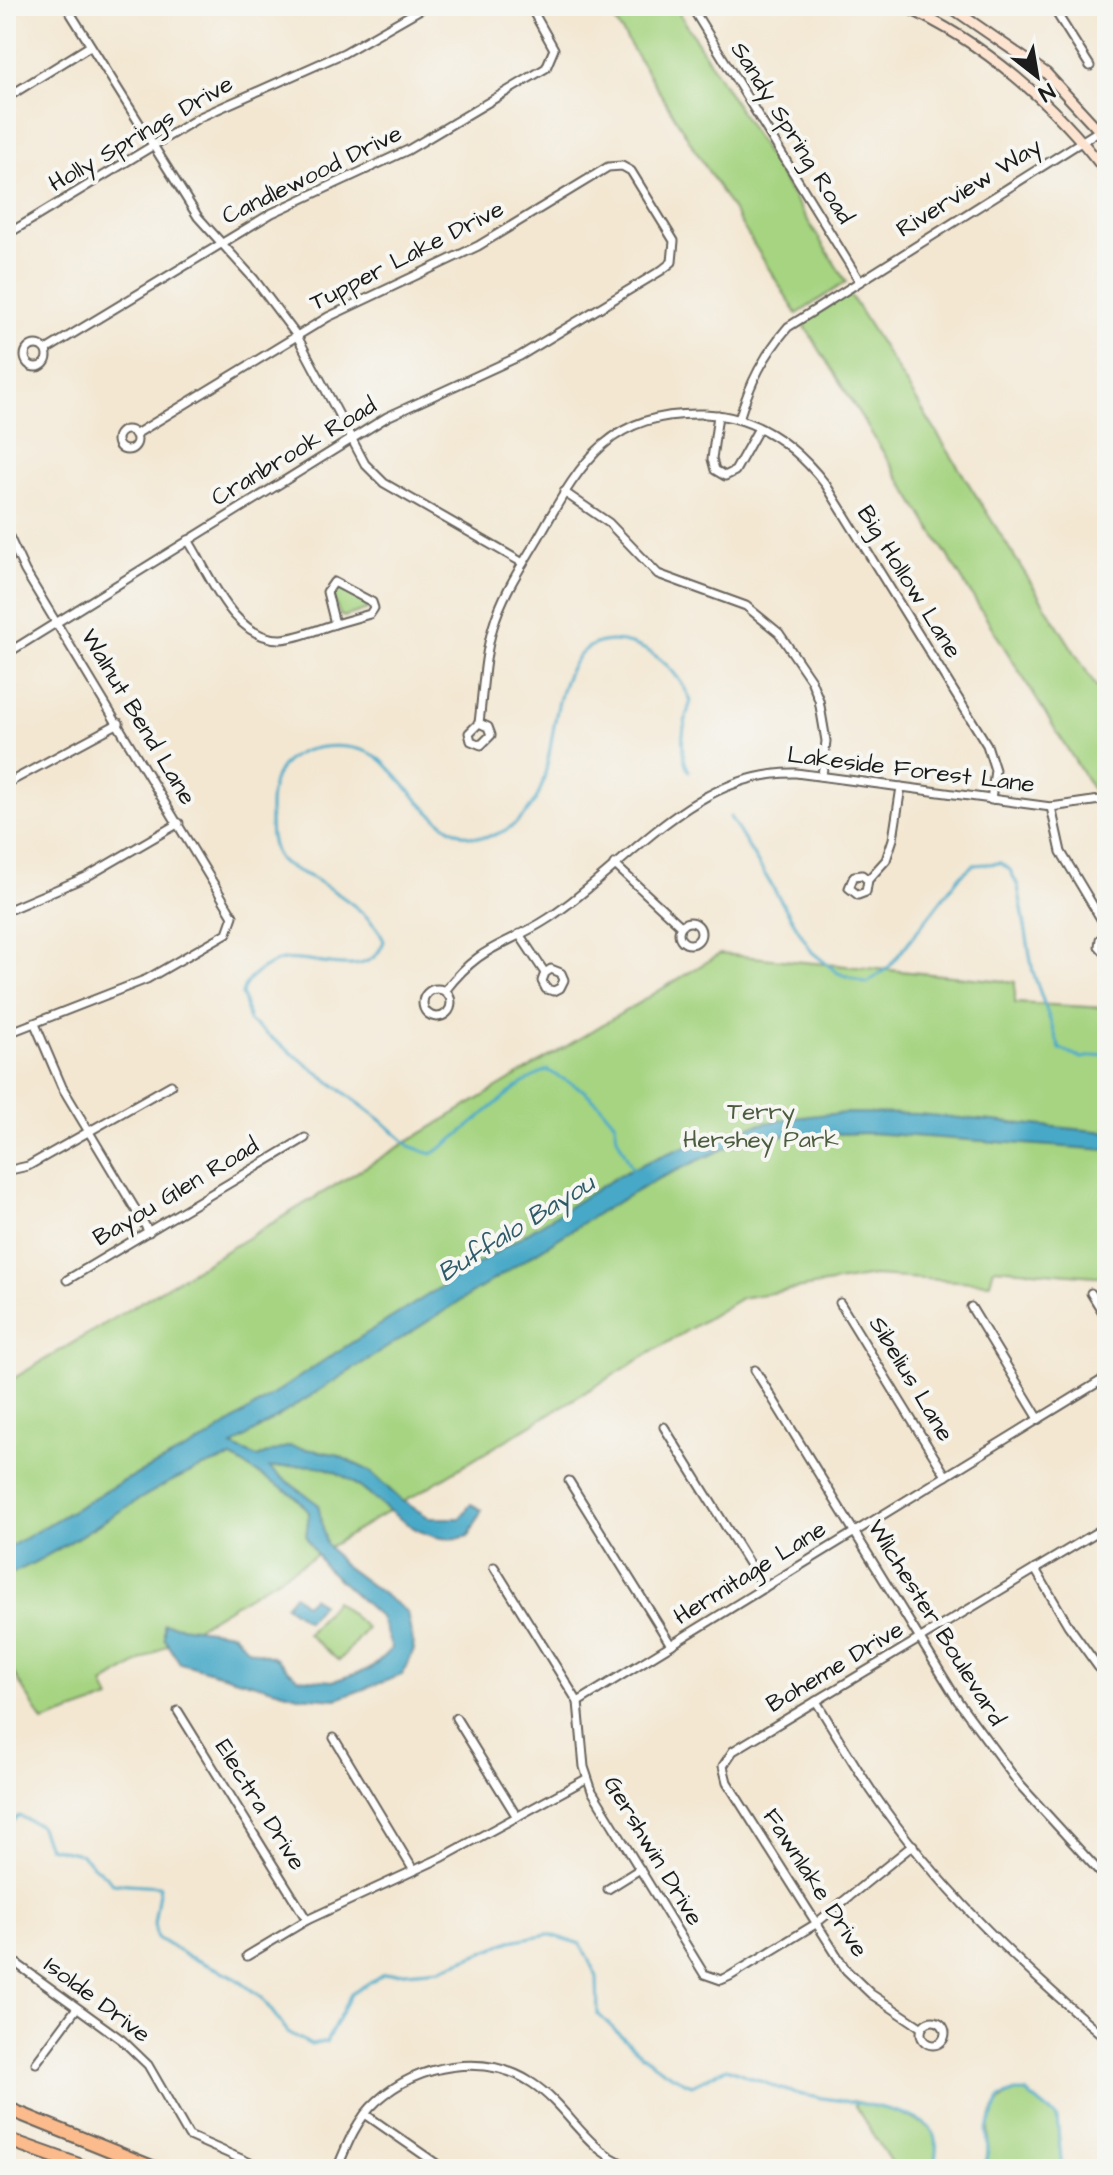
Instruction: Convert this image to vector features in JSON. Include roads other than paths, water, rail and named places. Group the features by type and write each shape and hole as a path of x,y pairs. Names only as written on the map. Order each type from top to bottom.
{"highway":[{"path":"6,2108 157,2169"},
{"path":"6,2139 90,2169"}],"main road":[{"path":"903,6 993,60 1082,141 1107,173"},
{"path":"949,6 1046,73 1107,139"}],"street":[{"path":"66,6 152,146 218,244 254,279 297,336 351,442 384,483 523,563"},
{"name":"Holly Springs Drive","path":"6,235 218,108 354,48 426,6"},
{"name":"Candlewood Drive","path":"46,350 272,213 408,150 546,68 554,49 530,6"},
{"name":"Sandy Spring Road","path":"691,6 859,280"},
{"path":"1052,6 1090,66"},
{"path":"6,98 90,46"},
{"name":"Riverview Way","path":"739,419 755,374 768,350 788,327 1100,130"},
{"name":"Tupper Lake Drive","path":"136,434 365,297 478,246 608,167 622,166 639,181 667,228 675,252 672,262 662,270 613,300"},
{"name":"Cranbrook Road","path":"6,654 387,417 520,356 613,300"},
{"name":"Big Hollow Lane","path":"479,723 493,627 523,563 589,455 631,427 687,414 718,415 739,419 759,428 806,459 826,485 987,745 995,770 991,800"},
{"path":"718,415 712,459 715,470 725,476 735,471 759,428"},
{"path":"564,492 609,523 626,545 658,574 746,606 779,633 811,680 824,717 826,741 822,776"},
{"name":"Walnut Bend Lane","path":"6,530 56,622 229,907 232,925 218,939 147,979 35,1024"},
{"path":"188,540 235,615 255,634 284,639 370,614 374,608 372,602 334,582 327,592 335,624"},
{"path":"6,784 119,723"},
{"name":"Lakeside Forest Lane","path":"445,991 477,955 573,901 644,838 738,780 769,773 822,776 1051,807 1107,799"},
{"path":"868,880 886,860 893,839 901,787"},
{"path":"1051,807 1061,852 1107,932 1099,946 1107,955"},
{"path":"6,911 86,877 179,823"},
{"path":"614,864 681,926"},
{"path":"519,934 545,973"},
{"name":"Lakeside Forest Lane","path":"436,989 445,991 450,996 451,1008 442,1016 429,1015 423,1005 426,994 436,989"},
{"path":"6,1034 35,1024 51,1066 149,1232"},
{"path":"6,1171 28,1166 171,1085"},
{"name":"Bayou Glen Road","path":"67,1280 305,1138"},
{"path":"1091,1293 1107,1319"},
{"name":"Sibelius Lane","path":"840,1303 946,1476"},
{"path":"971,1307 1039,1419"},
{"name":"Wilchester Boulevard","path":"755,1370 958,1701 1020,1785 1107,1880"},
{"name":"Hermitage Lane","path":"578,1702 1107,1377"},
{"path":"664,1427 764,1588"},
{"path":"569,1481 671,1645"},
{"name":"Boheme Drive","path":"748,1742 1107,1526"},
{"name":"Gershwin Drive","path":"494,1567 578,1702 586,1779 700,1968 711,1978 730,1976 814,1925"},
{"path":"1035,1569 1068,1625 1107,1679"},
{"path":"816,1701 871,1790 913,1845 1015,1960 1107,2039"},
{"name":"Electra Drive","path":"178,1711 307,1920"},
{"path":"456,1718 517,1817"},
{"path":"334,1738 414,1871"},
{"name":"Fawnlake Drive","path":"748,1742 726,1757 723,1774 814,1925 854,1978 871,1994 922,2028"},
{"path":"247,1956 307,1920 414,1871 586,1779"},
{"path":"814,1925 913,1845"},
{"path":"608,1889 640,1869"},
{"name":"Isolde Drive","path":"6,1956 122,2040 157,2076 189,2136 264,2169"},
{"path":"36,2063 76,2009"},
{"path":"122,2040 129,2030"},
{"path":"337,2169 355,2127 377,2101 420,2075 451,2067 492,2066 532,2083 552,2099 578,2132 603,2154 641,2169"},
{"path":"365,2114 444,2169"}],"water":[{"path":"848,1113 918,1114 1107,1132 1107,1150 870,1133 765,1136 730,1146 658,1179 597,1214 232,1446 257,1457 289,1446 335,1454 370,1471 401,1500 430,1518 460,1518 471,1504 482,1510 469,1536 448,1539 428,1535 410,1526 360,1487 325,1468 269,1468 318,1504 326,1543 341,1563 407,1612 414,1650 402,1675 337,1699 298,1696 180,1663 164,1638 164,1624 232,1633 248,1649 275,1658 298,1678 333,1681 370,1669 392,1648 380,1617 324,1566 306,1537 309,1512 295,1496 232,1458 176,1479 34,1563 6,1576 6,1549 114,1486 205,1440 332,1355 618,1176 673,1151 758,1124"},
{"path":"294,1595 305,1604 312,1597 321,1604 307,1621 285,1605"}],"waterway":[{"path":"633,1170 617,1137 615,1123 599,1104 583,1090 547,1070 516,1088 432,1154 410,1146 381,1120 249,1021 242,994 251,978 277,961 354,965 366,962 377,954 384,941 372,922 353,905 276,855 270,828 272,790 281,767 298,754 330,746 368,752 381,760 422,805 454,831 472,837 491,836 515,824 534,802 544,779 560,696 569,671 583,652 603,642 631,644 651,653 681,682 691,701 683,745 689,771"},
{"path":"730,817 812,952 838,973 867,983 890,966 960,876 973,865 1001,863 1010,870 1018,886 1033,972 1060,1049 1082,1058 1107,1054"},
{"path":"6,1826 19,1816 39,1825 48,1847 81,1854 113,1883 160,1886 154,1924 157,1938 187,1956 231,1975 261,1997 288,2032 311,2045 326,2042 351,1994 383,1974 440,1969 511,1941 548,1934 581,1944 597,1977 598,2014 665,2072 692,2085 726,2068 793,2093 872,2106 909,2116 923,2123 935,2136 935,2169"},
{"path":"984,2169 988,2156 987,2131 1000,2098 1015,2092 1026,2092 1057,2118 1062,2169"}],"park label":[{"name":"Terry Hershey Park","path":"761,1126"}],"water label":[{"name":"Buffalo Bayou","path":"516,1228"}]}
